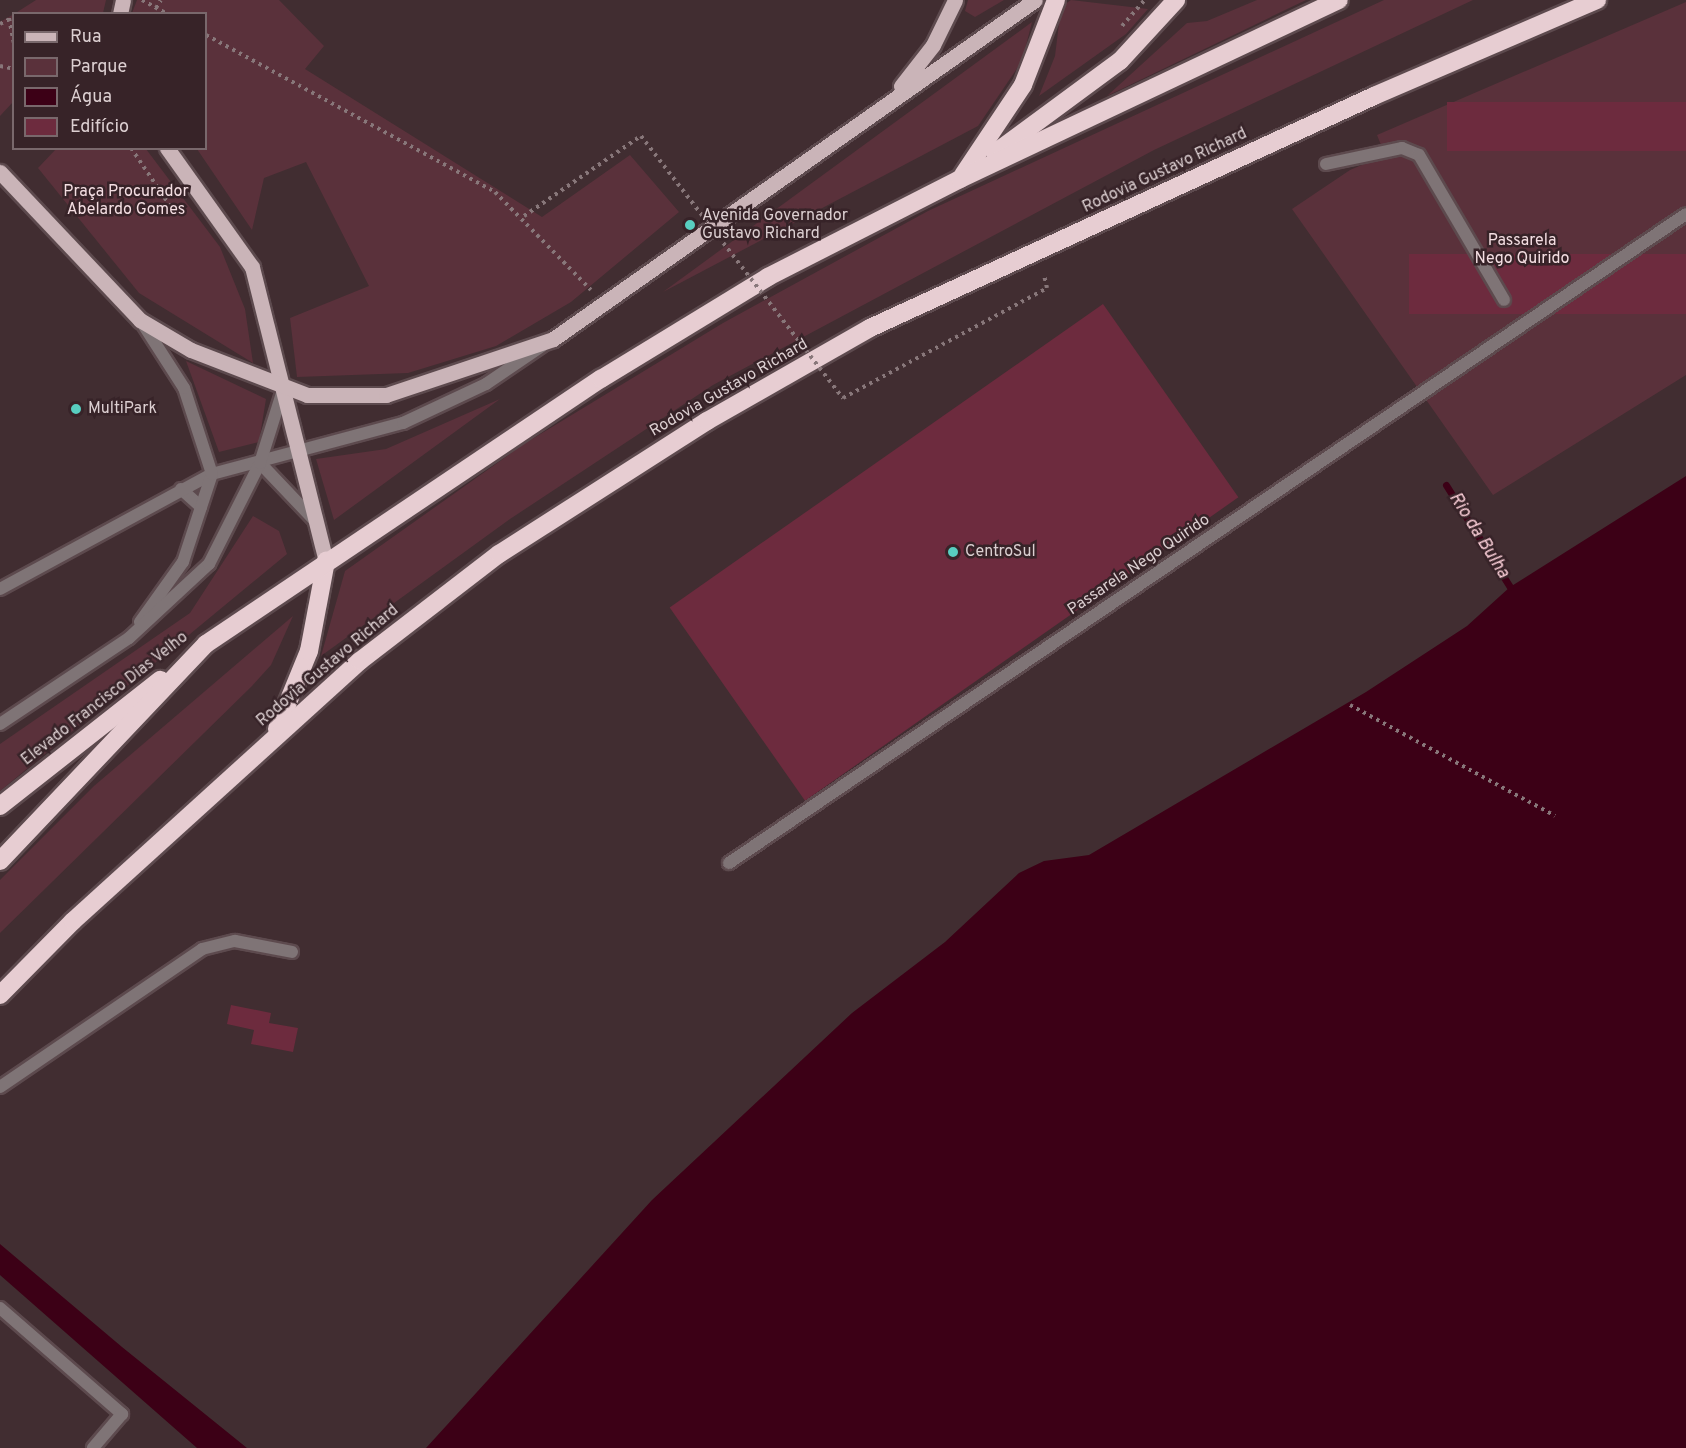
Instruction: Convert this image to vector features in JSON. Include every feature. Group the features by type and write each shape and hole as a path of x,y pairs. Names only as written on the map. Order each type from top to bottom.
{"highway":[{"path":"960,179 1023,85 1056,0"},
{"path":"960,179 1120,61 1176,0"},
{"path":"0,861 206,644 326,561 716,307 960,179 1339,0"},
{"name":"Rodovia Gustavo Richard","path":"0,995 273,736 500,554 707,421 861,334 1374,96 1597,0"},
{"path":"273,736 309,651 326,561"},
{"name":"Elevado Francisco Dias Velho","path":"0,806 206,644"}],"main road":[{"path":"884,105 933,45 955,0"},
{"path":"0,172 140,320 191,350 284,389 345,399 386,395 553,339 1035,0"},
{"path":"168,150 252,267 326,561"}],"street":[{"path":"1326,164 1402,148 1419,155 1504,300"},
{"name":"Passarela Nego Quirido","path":"729,863 1686,214"},
{"path":"129,638 183,562 212,474 184,388 140,320"},
{"path":"0,589 212,474 300,452 450,404 553,339"},
{"path":"0,724 129,638 209,564 260,463 284,389"},
{"path":"260,463 318,525"},
{"path":"181,489 201,507"},
{"path":"0,710 20,710"},
{"path":"0,1086 202,949 235,941 292,952"},
{"path":"0,1308 122,1414 93,1448"}],"path":[{"path":"142,0 163,12"},
{"path":"156,8 161,0"},
{"path":"1122,26 1145,0"},
{"path":"0,24 11,17"},
{"path":"207,36 495,192 524,216 603,303"},
{"path":"524,216 641,136 843,398 1047,288 1044,275"},
{"path":"132,150 171,207"},
{"path":"1350,705 1555,816"}],"green space":[{"path":"36,0 106,0 103,12 17,12"},
{"path":"137,0 279,0 324,46 305,69 542,217 630,155 679,212 571,302 496,346 408,373 297,377 290,318 369,286 306,162 264,178 252,230 198,150 207,150 207,12 132,12"},
{"path":"968,0 1004,0 975,17 965,11"},
{"path":"1071,0 1148,9 1126,34 1039,96 1055,56 1061,7"},
{"path":"1257,0 1306,0 1107,96 1187,23 1207,21"},
{"path":"1384,0 1473,0 1154,150 713,385 510,519 321,656 345,571 524,444 723,323 928,211"},
{"name":"Passarela Nego Quirido","path":"1686,2 1686,375 1493,495 1292,209 1350,170 1385,155 1377,135"},
{"path":"12,15 12,103 0,116 0,22"},
{"path":"1032,22 1022,61 978,126 663,292"},
{"name":"Praça Procurador Abelardo Gomes","path":"55,150 147,150 220,247 245,309 253,363 139,293 38,168"},
{"path":"186,361 266,399 259,442 219,452"},
{"path":"500,399 334,520 316,459 386,449"},
{"path":"253,516 279,531 287,554 0,791 0,744 190,613"},
{"path":"293,616 271,665 252,686 0,933 0,880 94,786"}],"water":[{"path":"1686,476 1686,1448 426,1448 652,1200 852,1013 945,942 1019,873 1044,861 1089,855 1366,692 1467,626 1510,587"},
{"path":"0,1244 247,1448 197,1448 0,1275"}],"building":[{"path":"1447,102 1686,102 1686,151 1447,151"},
{"path":"1409,254 1686,254 1686,314 1409,314"},
{"name":"CentroSul","path":"1103,304 1238,497 805,801 670,607"},
{"path":"231,1005 271,1013 269,1023 298,1028 293,1052 251,1044 254,1030 227,1024"}],"waterway":[{"name":"Rio da Bulha","path":"1446,485 1510,587"}],"place":[{"name":"Avenida Governador Gustavo Richard","path":"690,225"},
{"name":"MultiPark","path":"76,409"},
{"name":"CentroSul","path":"953,552"}]}
